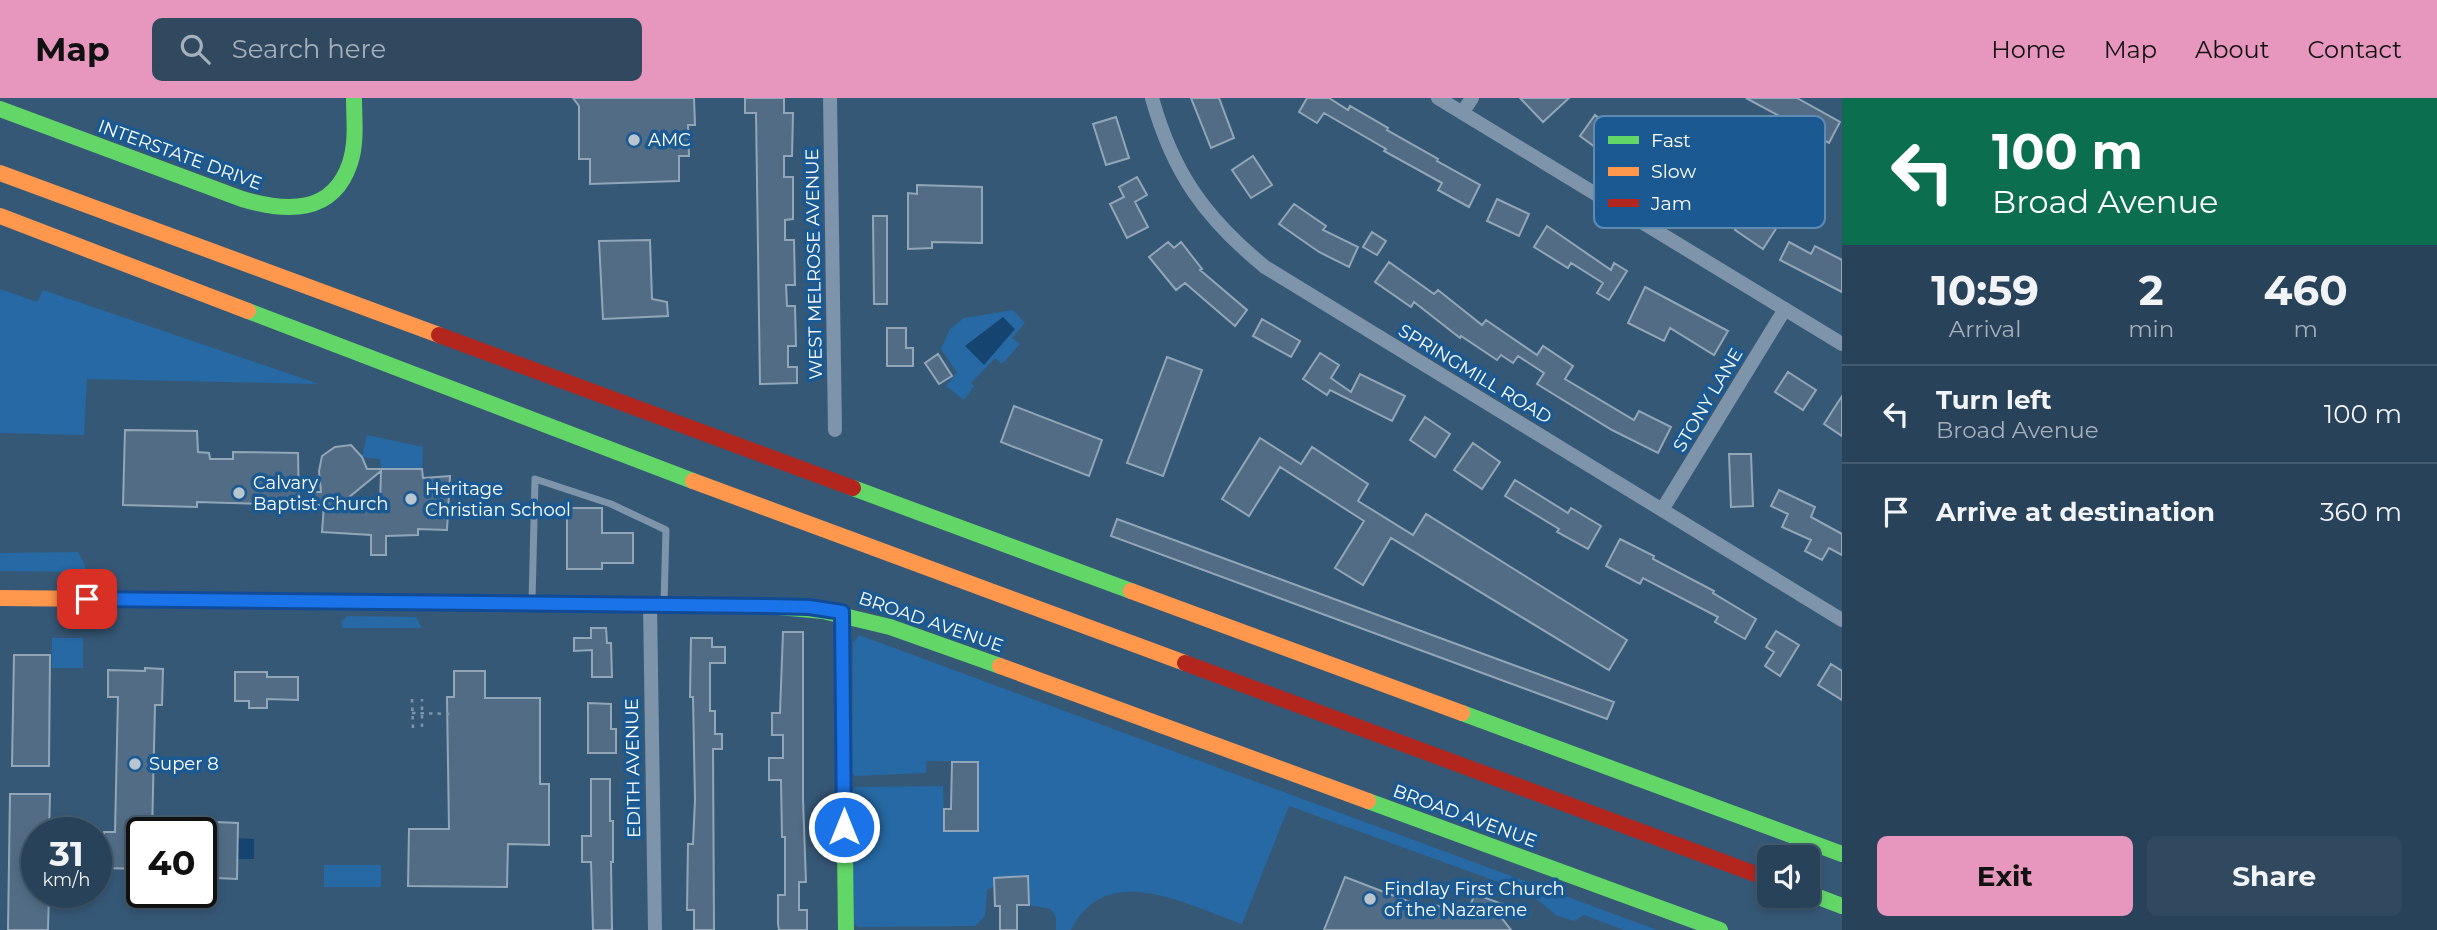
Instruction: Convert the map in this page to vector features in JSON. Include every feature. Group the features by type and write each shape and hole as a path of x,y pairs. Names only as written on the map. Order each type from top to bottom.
{"main road":[{"name":"INTERSTATE DRIVE","path":"0,110 242,200 262,206 294,209 325,198 340,183 350,163 354,142 354,98"},
{"path":"0,173 1842,854"},
{"path":"0,217 36,228 735,497 1757,875"},
{"name":"BROAD AVENUE","path":"0,598 767,606 809,607 842,612 909,633 1720,930"},
{"path":"842,612 845,930"},
{"path":"1820,898 1842,906"}],"street":[{"name":"WEST MELROSE AVENUE","path":"830,98 835,430"},
{"name":"SPRINGMILL ROAD","path":"1152,98 1173,155 1199,200 1225,233 1265,267 1842,620"},
{"path":"1438,98 1594,193"},
{"path":"1462,113 1472,98"},
{"path":"1652,228 1842,344"},
{"name":"STONY LANE","path":"1662,510 1785,309"},
{"name":"EDITH AVENUE","path":"655,930 657,605"}],"lane":[{"path":"532,604 535,479 611,504 666,530 657,605"}],"path":[{"path":"412,699 412,729"},
{"path":"422,699 422,727"},
{"path":"412,713 453,714"}],"shaded area":[{"path":"0,289 37,302 43,290 319,384 87,379 84,435 0,433"},
{"path":"1013,310 1025,323 1012,338 1020,344 1002,364 995,358 971,383 974,386 964,400 946,386 957,372 941,349 950,329 964,318"},
{"path":"1003,317 1015,329 984,365 965,346"},
{"path":"367,435 423,447 422,469 381,469 380,459 362,457"},
{"path":"78,552 85,565 85,572 0,571 0,553"},
{"path":"347,616 416,617 422,628 342,628 342,621"},
{"path":"859,635 1657,930 1624,930 1584,915 1574,921 1556,915 1529,893 1289,806 1242,924 1173,899 1149,893 1126,892 1105,896 1086,909 1071,930 1056,930 1056,918 1051,909 1029,905 1028,876 994,878 994,886 987,890 985,916 975,926 858,927 854,924 852,791 855,787 943,786 944,831 978,831 977,762 927,761 926,773 855,776 852,773 853,643"},
{"path":"52,638 83,638 83,668 52,668"},
{"path":"238,838 254,839 254,859 238,859"},
{"path":"324,865 381,865 381,887 324,887"}],"building":[{"name":"AMC","path":"573,98 694,98 695,125 688,125 689,156 679,156 679,181 590,184 590,159 579,159 579,106"},
{"path":"745,98 784,98 784,113 793,113 792,156 784,156 784,177 793,177 793,219 785,220 785,240 794,240 795,285 786,285 787,306 795,306 796,346 788,346 788,367 797,367 797,383 760,384 756,113 745,113"},
{"path":"1191,98 1219,98 1234,138 1211,148"},
{"path":"1307,98 1329,98 1348,110 1350,106 1480,185 1469,207 1438,190 1442,183 1324,113 1317,123 1299,112"},
{"path":"1520,98 1569,98 1543,122"},
{"path":"1746,98 1797,98 1840,122 1829,143 1825,141 1825,116 1779,116"},
{"path":"1594,116 1594,146 1580,136"},
{"path":"1116,117 1129,158 1106,165 1093,124"},
{"path":"1253,156 1272,185 1251,198 1232,170"},
{"path":"1137,177 1147,195 1135,202 1148,227 1127,238 1110,204 1124,197 1119,187"},
{"path":"917,185 982,187 982,243 932,242 932,248 908,249 908,193 917,194"},
{"path":"1497,199 1529,214 1519,236 1487,221"},
{"path":"1294,204 1326,226 1323,230 1358,247 1349,267 1319,252 1279,224"},
{"path":"873,216 887,216 887,304 874,304"},
{"path":"1547,226 1611,270 1614,263 1627,271 1609,300 1597,293 1603,283 1571,263 1568,268 1534,247"},
{"path":"1736,228 1776,228 1763,249 1735,230"},
{"path":"1372,232 1386,241 1377,255 1363,247"},
{"path":"650,240 652,299 667,302 668,316 603,319 599,241"},
{"path":"1168,242 1174,248 1181,242 1202,269 1200,270 1247,310 1235,326 1185,283 1176,290 1149,257"},
{"path":"1789,242 1811,254 1815,246 1842,260 1842,292 1780,260"},
{"path":"1389,262 1434,294 1438,290 1482,325 1486,320 1537,355 1543,346 1573,366 1565,379 1634,420 1639,411 1671,427 1658,453 1612,430 1537,384 1544,373 1518,356 1513,363 1501,355 1497,360 1461,336 1460,338 1414,302 1411,307 1375,282"},
{"path":"1645,287 1728,331 1714,355 1670,328 1664,341 1628,323"},
{"path":"1262,319 1300,341 1291,357 1253,336"},
{"path":"887,328 906,328 906,348 913,348 913,366 887,366"},
{"path":"1320,353 1339,365 1331,378 1351,392 1360,374 1405,396 1392,421 1330,390 1327,395 1303,379"},
{"path":"938,354 952,376 939,384 925,363"},
{"path":"1167,357 1202,370 1163,476 1127,463"},
{"path":"1788,372 1816,390 1803,410 1775,392"},
{"path":"1842,396 1842,436 1824,424"},
{"path":"1014,406 1102,440 1089,476 1001,442"},
{"path":"1425,417 1450,434 1435,457 1410,440"},
{"path":"125,430 197,431 198,452 209,453 210,459 233,459 233,452 298,453 299,505 197,502 197,507 123,505"},
{"path":"1260,438 1301,464 1312,447 1368,484 1358,501 1413,535 1426,514 1627,640 1609,670 1391,538 1363,585 1335,568 1364,521 1280,467 1249,516 1222,499"},
{"path":"1473,443 1500,462 1482,489 1454,470"},
{"path":"351,445 362,457 367,469 422,469 423,478 450,476 447,530 418,529 418,535 386,536 386,555 371,555 371,535 322,532 324,505 310,505 313,492 321,492 319,471 322,456 335,447","holes":["381,471 380,505 342,503"]},
{"path":"1729,454 1751,454 1753,506 1731,507"},
{"path":"1515,480 1568,513 1571,508 1601,526 1588,549 1557,532 1559,529 1505,496"},
{"path":"1779,490 1815,507 1811,517 1842,534 1842,555 1829,548 1822,560 1805,551 1811,540 1782,527 1788,514 1771,506"},
{"path":"567,508 602,508 602,533 633,533 633,563 602,563 602,569 567,569"},
{"path":"1117,519 1614,702 1607,719 1111,536"},
{"path":"1620,539 1714,591 1713,593 1756,619 1745,639 1715,622 1718,617 1643,578 1640,584 1606,566"},
{"path":"591,628 606,628 607,643 611,643 612,677 592,677 592,650 574,651 574,638 591,638"},
{"path":"1776,631 1799,645 1780,676 1765,666 1774,652 1766,647"},
{"path":"783,632 803,632 806,882 799,882 799,910 807,910 807,930 779,930 778,924 778,895 785,895 785,837 782,837 781,780 769,780 769,758 783,758 783,735 772,735 772,713 780,713"},
{"path":"691,638 712,638 712,647 725,647 725,663 710,663 710,711 715,711 715,734 722,734 722,749 713,749 714,930 694,930 694,910 687,910 688,844 693,844 695,800 693,697 690,697"},
{"path":"14,655 50,655 49,766 12,766"},
{"path":"1831,664 1842,671 1842,700 1818,685"},
{"name":"Super 8","path":"145,668 163,669 162,705 155,705 152,817 126,817 126,869 112,868 118,697 108,697 108,670 145,671"},
{"path":"454,671 485,671 485,698 540,698 540,784 549,784 549,845 508,844 507,887 408,886 409,829 449,829 447,697 454,697"},
{"path":"235,672 267,672 267,677 298,677 298,700 267,699 267,708 249,708 249,701 235,701"},
{"path":"588,703 611,704 611,729 616,729 616,753 588,753"},
{"path":"952,762 978,762 978,831 944,831 944,809 951,809"},
{"path":"591,779 610,779 610,821 613,821 612,930 593,930 591,862 582,862 582,836 591,836"},
{"path":"10,794 50,794 49,817 21,817 21,908 49,908 48,930 8,930"},
{"path":"217,822 238,823 237,879 217,878"},
{"path":"1028,876 1029,905 1017,905 1017,930 1000,930 1000,906 995,906 994,878"},
{"name":"Findlay First Church of the Nazarene","path":"1345,877 1431,910 1435,905 1445,908 1470,906 1475,894 1505,905 1501,917 1511,930 1324,930"}],"traffic: fast":[{"path":"0,109 242,199 291,207 320,201 342,180 354,147 354,98"},
{"path":"248,311 693,481"},
{"path":"853,488 1131,591"},
{"path":"586,604 767,606 823,611 890,627 1000,666"},
{"path":"842,612 846,930"},
{"path":"1462,713 1842,854"},
{"path":"1368,801 1720,930"},
{"path":"1820,898 1842,906"}],"traffic: slow":[{"path":"0,173 439,335"},
{"path":"0,216 248,311"},
{"path":"693,481 1185,663"},
{"path":"1131,591 1462,713"},
{"path":"0,598 586,604"},
{"path":"1000,666 1368,801"}],"traffic: jam":[{"path":"439,335 853,488"},
{"path":"1185,663 1757,875"}],"place":[{"name":"AMC","path":"634,140"},
{"name":"Calvary Baptist Church","path":"239,493"},
{"name":"Heritage Christian School","path":"411,499"},
{"name":"Super 8","path":"135,764"},
{"name":"Findlay First Church of the Nazarene","path":"1370,899"}],"route":[{"path":"87,599 767,606 809,607 842,612 844,827"}]}
